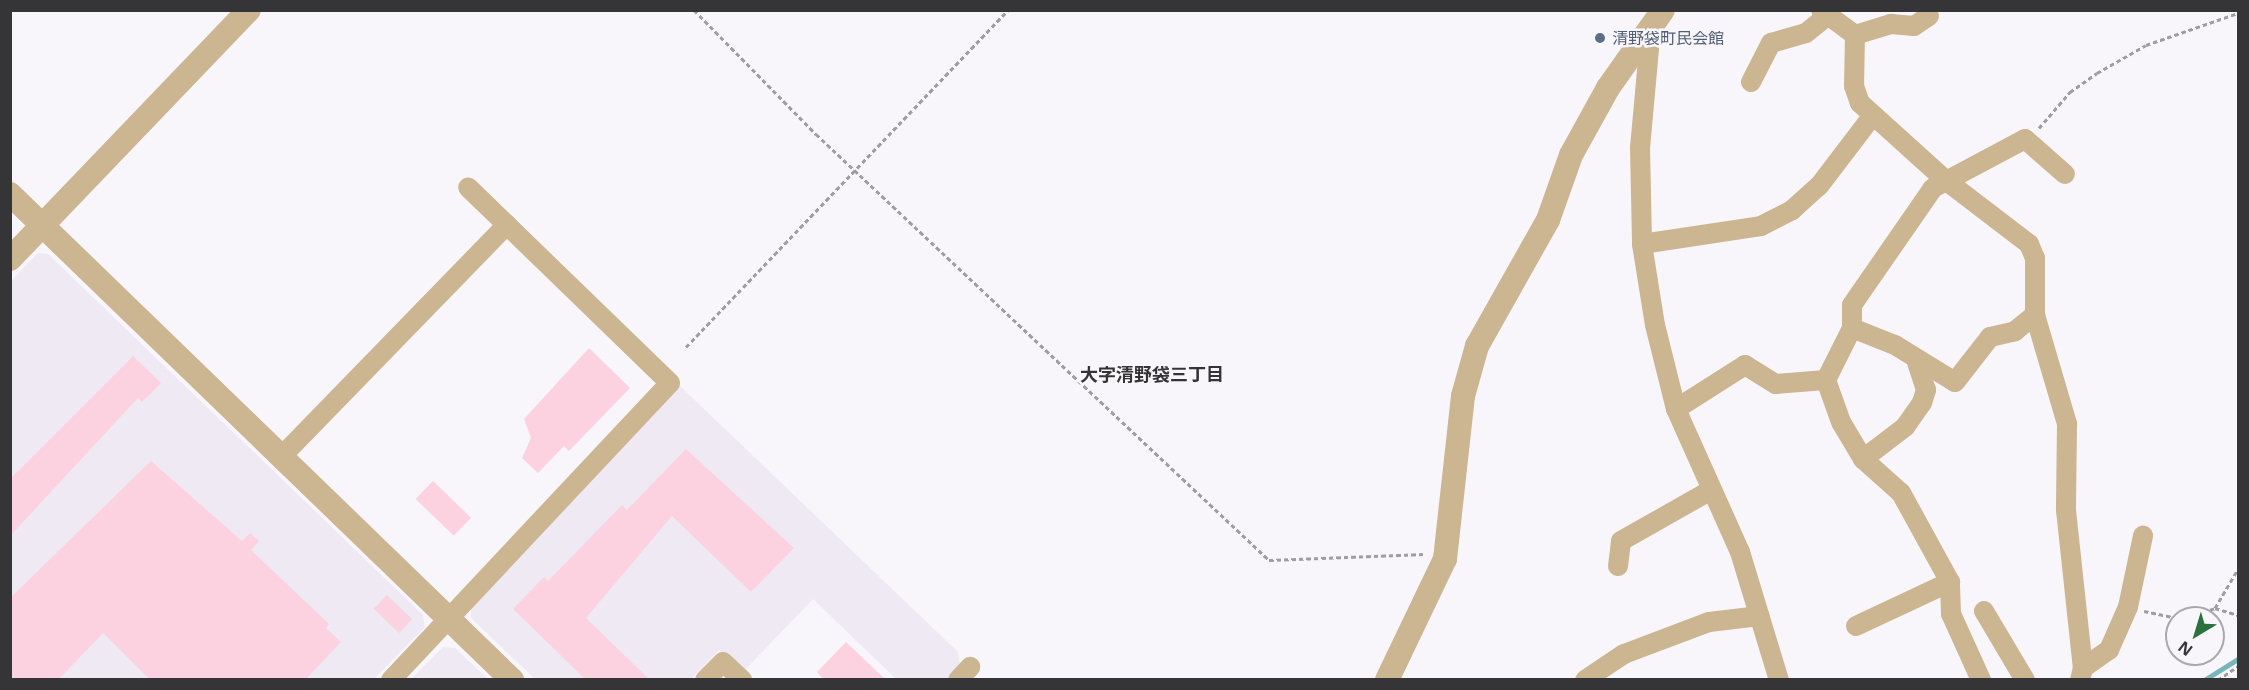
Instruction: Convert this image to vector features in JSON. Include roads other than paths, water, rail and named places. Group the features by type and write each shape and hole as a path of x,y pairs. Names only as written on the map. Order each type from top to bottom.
{"street":[{"path":"10,259 249,10"},
{"path":"1751,82 1771,44 1806,33 1825,13 1855,35"},
{"path":"1855,35 1891,24 1914,26 1929,16"},
{"path":"1657,19 1640,147 1642,244 1676,409 1712,490 1760,616 1779,680"},
{"path":"1387,680 1445,559 1463,396 1477,346 1548,220 1571,155 1657,19"},
{"path":"1855,35 1854,86 1860,103 1944,179 2029,244 2035,258 2035,315 2067,424 2066,510 2082,674"},
{"path":"1642,244 1761,226 1792,210 1819,186 1873,115"},
{"path":"1981,680 1954,624 1950,582 1901,493 1863,459 1841,422 1826,380 1852,327 1852,305 1944,179 2025,138 2065,174"},
{"path":"391,680 670,383 468,187"},
{"path":"10,194 512,680"},
{"path":"281,457 507,225"},
{"path":"1852,327 1895,345 1917,363 1955,382 1990,337 2015,331 2035,315"},
{"path":"1863,459 1905,428 1922,403 1926,390 1917,363"},
{"path":"1676,409 1745,365 1776,384 1826,380"},
{"path":"1618,566 1621,541 1712,490"},
{"path":"2082,674 2109,650 2128,607 2143,536"},
{"path":"1856,626 1950,582"},
{"path":"1984,611 2025,680"},
{"path":"1585,680 1624,654 1709,622 1760,616"},
{"path":"705,680 723,662 742,680"}],"waterway":[{"path":"2204,680 2238,659"}],"place":[{"name":"清野袋町民会館","path":"1600,38"}],"district":[{"name":"大字清野袋三丁目","path":"1152,374"}]}
